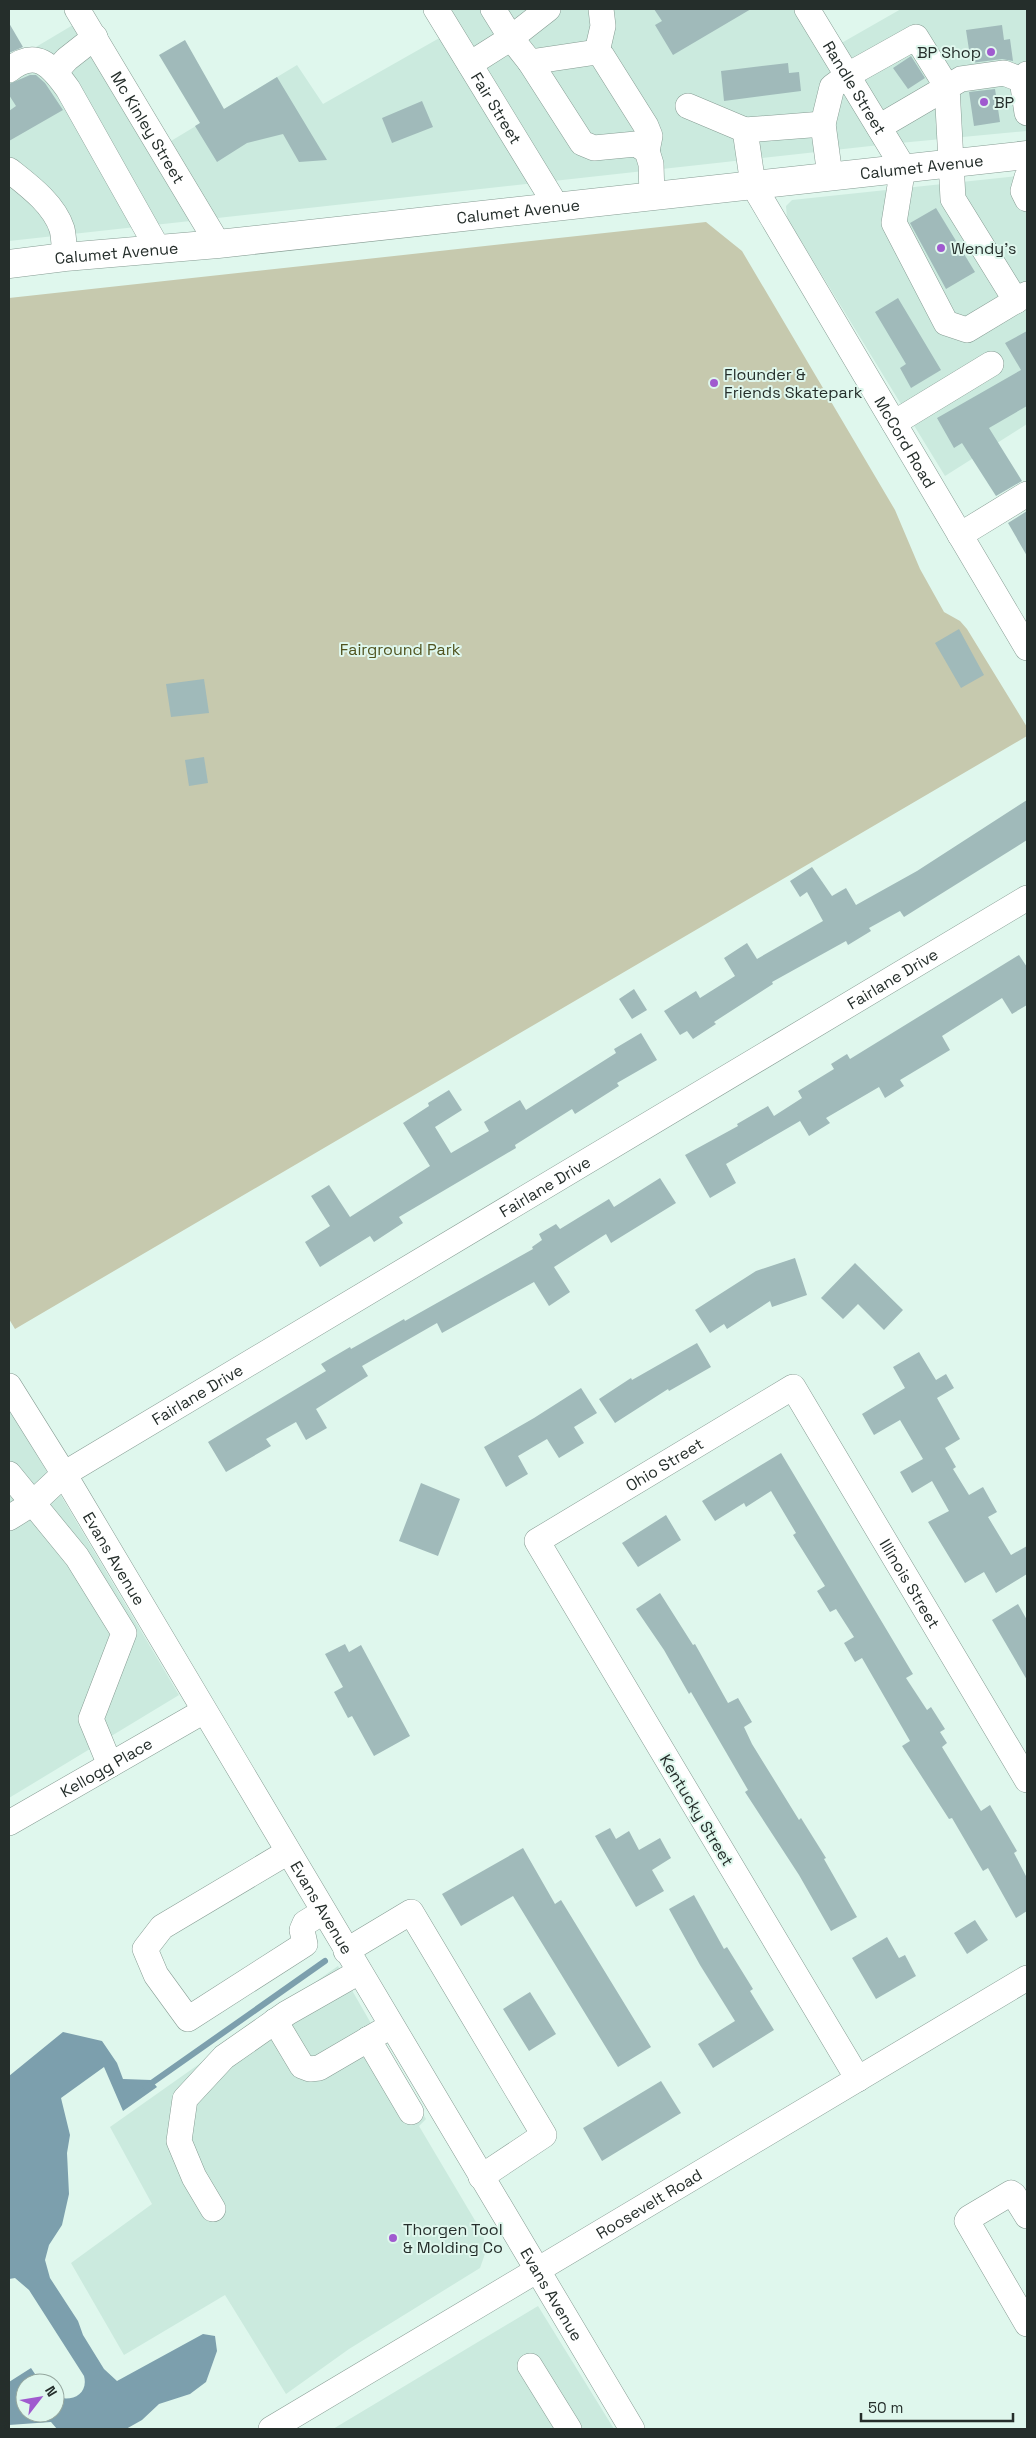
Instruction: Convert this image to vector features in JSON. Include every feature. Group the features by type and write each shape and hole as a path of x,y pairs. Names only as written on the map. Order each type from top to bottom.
{"main road":[{"name":"Calumet Avenue","path":"9,264 65,256 218,244 903,167 1027,155"}],"street":[{"name":"Mc Kinley Street","path":"77,9 218,244"},
{"name":"Fair Street","path":"436,9 557,207"},
{"path":"493,9 582,143 594,148 636,144 647,151"},
{"path":"470,64 511,38 548,9"},
{"path":"596,52 603,26 601,9"},
{"name":"Randle Street","path":"807,9 903,167"},
{"path":"56,71 67,58 95,37"},
{"path":"830,176 823,124 832,87 848,75 916,37 947,87 953,199 1022,297 967,330 946,323 894,223 903,167"},
{"path":"530,62 596,52 602,56 646,126 650,136 647,151 651,164 652,196"},
{"path":"9,70 27,59 41,61 56,71 68,88 158,249"},
{"path":"879,127 961,79 1004,73 1024,77 1027,112"},
{"path":"688,106 745,130 823,124"},
{"path":"745,130 753,185"},
{"path":"9,170 30,187 56,216 62,230 65,256"},
{"path":"1027,177 1023,191 1027,199"},
{"name":"McCord Road","path":"753,185 1027,648"},
{"path":"894,423 991,364"},
{"path":"960,535 1027,494"},
{"name":"Fairlane Drive","path":"9,1518 33,1503 64,1474 1027,898"},
{"name":"Evans Avenue","path":"9,1386 64,1474 481,2177 623,2426"},
{"name":"Ohio Street","path":"537,1541 793,1387"},
{"name":"Illinois Street","path":"793,1387 1027,1780"},
{"path":"9,1474 78,1557 124,1633"},
{"name":"Kentucky Street","path":"537,1541 858,2079"},
{"path":"110,1765 91,1719 124,1633 149,1618"},
{"name":"Kellogg Place","path":"9,1823 204,1711"},
{"path":"288,1852 162,1926 145,1949 156,1975 188,2019 305,1944 302,1930 305,1923 323,1912"},
{"path":"346,1951 411,1912 517,2086 544,2136 481,2177"},
{"path":"213,2209 194,2177 179,2141 185,2099 224,2056 275,2021 359,1972"},
{"name":"Roosevelt Road","path":"271,2429 305,2421 536,2271 1027,1978"},
{"path":"275,2021 302,2066 310,2069 319,2068 391,2026"},
{"path":"368,2039 411,2112"},
{"path":"1027,2216 1011,2193 967,2221 1027,2324"},
{"path":"530,2366 569,2429"}],"shaded area":[{"path":"436,9 807,9 831,49 901,9 1027,9 1027,131 889,144 9,241 9,63 83,19 161,147 297,65 323,104 450,32"},
{"path":"1027,175 1027,424 945,476 787,218 786,206 792,200"},
{"path":"9,1408 179,1695 9,1798"},
{"path":"338,1966 426,2119 419,2126 483,2234 486,2251 480,2268 349,2349 286,2394 225,2295 124,2355 71,2263 152,2204 110,2127"},
{"path":"538,2306 614,2429 333,2429"}],"green space":[{"name":"Fairground Park","path":"706,222 742,251 895,510 920,569 944,612 960,621 967,629 1027,727 1027,736 15,1329 9,1319 9,298"}],"water":[{"path":"63,2032 102,2041 117,2063 123,2079 151,2080 157,2087 123,2111 104,2067 61,2098 70,2135 67,2153 69,2194 62,2225 49,2245 45,2260 50,2278 78,2321 83,2335 104,2369 117,2381 203,2334 215,2336 217,2351 206,2382 190,2394 159,2404 142,2420 126,2429 57,2429 52,2423 65,2423 65,2398 72,2398 81,2393 85,2383 84,2376 29,2290 15,2278 9,2279 9,2076"},
{"path":"31,2368 34,2373 23,2373"},
{"path":"15,2378 15,2423 37,2423 9,2425 9,2382"}],"building":[{"path":"654,9 751,9 673,55 655,25 662,21"},
{"path":"9,23 23,47 9,53"},
{"name":"BP Shop","path":"1002,25 1004,40 1010,39 1013,61 1002,59 971,63 966,30"},
{"path":"185,40 224,109 277,77 327,160 299,162 283,134 247,143 217,162 195,126 200,123 159,55"},
{"path":"911,56 925,78 908,89 893,68"},
{"path":"788,63 789,73 799,72 801,91 724,101 721,71"},
{"path":"30,75 36,75 45,83 63,110 9,141 9,111 16,106 9,95 9,84"},
{"name":"BP","path":"995,89 1000,122 974,126 969,92"},
{"path":"422,101 433,127 392,143 382,118"},
{"name":"Wendy's","path":"936,208 975,272 946,289 910,223"},
{"path":"898,298 941,370 911,388 900,368 906,364 875,312"},
{"path":"1027,331 1027,406 989,428 1022,481 996,496 962,443 954,448 937,418 1021,370 1005,343"},
{"path":"1027,511 1027,556 1008,523"},
{"path":"959,629 984,675 961,688 935,643"},
{"path":"204,679 209,713 171,717 166,684"},
{"path":"204,757 208,783 189,786 185,760"},
{"path":"1027,800 1027,840 904,917 900,911 869,928 871,931 848,945 846,941 772,982 773,984 714,1022 716,1024 693,1039 687,1031 680,1035 664,1011 696,991 700,998 735,976 724,958 747,943 757,959 823,921 807,892 800,897 790,881 812,867 832,896 846,888 856,905 917,871"},
{"path":"1019,955 1027,967 1027,1005 1012,1014 1002,998 942,1036 950,1050 900,1080 904,1086 885,1098 879,1087 826,1118 830,1123 809,1136 800,1121 726,1164 736,1183 710,1198 685,1155 738,1126 737,1124 768,1106 774,1116 802,1098 798,1091 834,1069 831,1064 847,1054 850,1059"},
{"path":"634,989 647,1010 632,1019 619,999"},
{"path":"641,1033 657,1060 617,1083 619,1086 575,1114 572,1109 515,1145 516,1148 399,1217 403,1223 374,1242 370,1236 320,1267 305,1242 330,1226 311,1196 329,1185 350,1217 430,1166 403,1123 429,1106 428,1103 449,1090 462,1110 435,1127 451,1153 489,1131 484,1122 520,1100 526,1110 616,1053 614,1049"},
{"path":"660,1178 676,1203 611,1243 606,1234 554,1267 570,1292 549,1306 534,1282 442,1333 437,1323 362,1366 368,1376 316,1409 327,1428 306,1440 296,1422 266,1439 271,1446 226,1472 208,1442 326,1371 321,1364 404,1319 405,1321 533,1249 532,1247 542,1240 539,1234 556,1224 560,1229 609,1199 614,1207"},
{"path":"795,1258 807,1295 772,1307 770,1301 727,1329 724,1324 710,1333 695,1310 756,1271"},
{"path":"855,1263 903,1310 884,1330 858,1304 843,1319 821,1298"},
{"path":"697,1343 711,1367 669,1391 668,1389 615,1423 599,1399 631,1378 632,1380"},
{"path":"919,1352 936,1380 946,1374 954,1388 937,1398 960,1439 945,1448 956,1467 953,1469 969,1495 983,1487 997,1512 988,1517 1011,1555 1027,1546 1027,1574 996,1593 984,1572 965,1583 928,1522 949,1511 932,1481 912,1493 900,1472 923,1459 900,1420 874,1435 862,1414 905,1388 893,1367"},
{"path":"581,1388 597,1413 574,1427 584,1443 559,1458 547,1439 518,1456 528,1474 506,1487 484,1447"},
{"path":"781,1453 913,1674 906,1678 927,1710 931,1707 945,1729 940,1732 947,1743 942,1747 981,1811 990,1805 1017,1851 1014,1853 1027,1878 1027,1911 1016,1918 988,1868 983,1871 952,1818 949,1819 902,1746 910,1741 862,1658 855,1662 844,1643 854,1637 836,1609 830,1612 817,1591 825,1586 793,1535 796,1533 771,1491 746,1507 744,1503 715,1521 702,1501"},
{"path":"421,1483 460,1499 438,1556 399,1541"},
{"path":"666,1515 681,1540 638,1567 622,1543"},
{"path":"660,1593 693,1645 695,1644 728,1703 738,1698 752,1722 744,1727 752,1744 799,1820 801,1818 826,1858 824,1859 857,1917 831,1931 799,1875 745,1792 748,1790 691,1692 689,1694 664,1650 636,1609"},
{"path":"1018,1604 1027,1620 1027,1680 992,1620"},
{"path":"345,1644 349,1652 361,1645 410,1736 374,1756 352,1716 348,1718 334,1692 343,1687 325,1654"},
{"path":"610,1828 616,1839 629,1831 639,1850 660,1838 671,1858 652,1870 664,1891 636,1907 595,1836"},
{"path":"523,1848 555,1904 561,1900 651,2047 618,2067 513,1896 461,1926 442,1894"},
{"path":"694,1895 724,1949 727,1947 753,1989 750,1991 774,2030 713,2068 698,2044 735,2021 700,1965 669,1909"},
{"path":"975,1920 988,1940 967,1954 954,1933"},
{"path":"887,1937 899,1958 905,1955 916,1976 876,1999 852,1958"},
{"path":"530,1992 556,2034 529,2051 503,2009"},
{"path":"661,2081 681,2113 602,2161 583,2128"}],"waterway":[{"path":"146,2087 325,1961"}],"place":[{"name":"BP Shop","path":"991,52"},
{"name":"BP","path":"984,102"},
{"name":"Wendy's","path":"941,248"},
{"name":"Flounder & Friends Skatepark","path":"714,383"},
{"name":"Thorgen Tool & Molding Co","path":"393,2238"}]}
